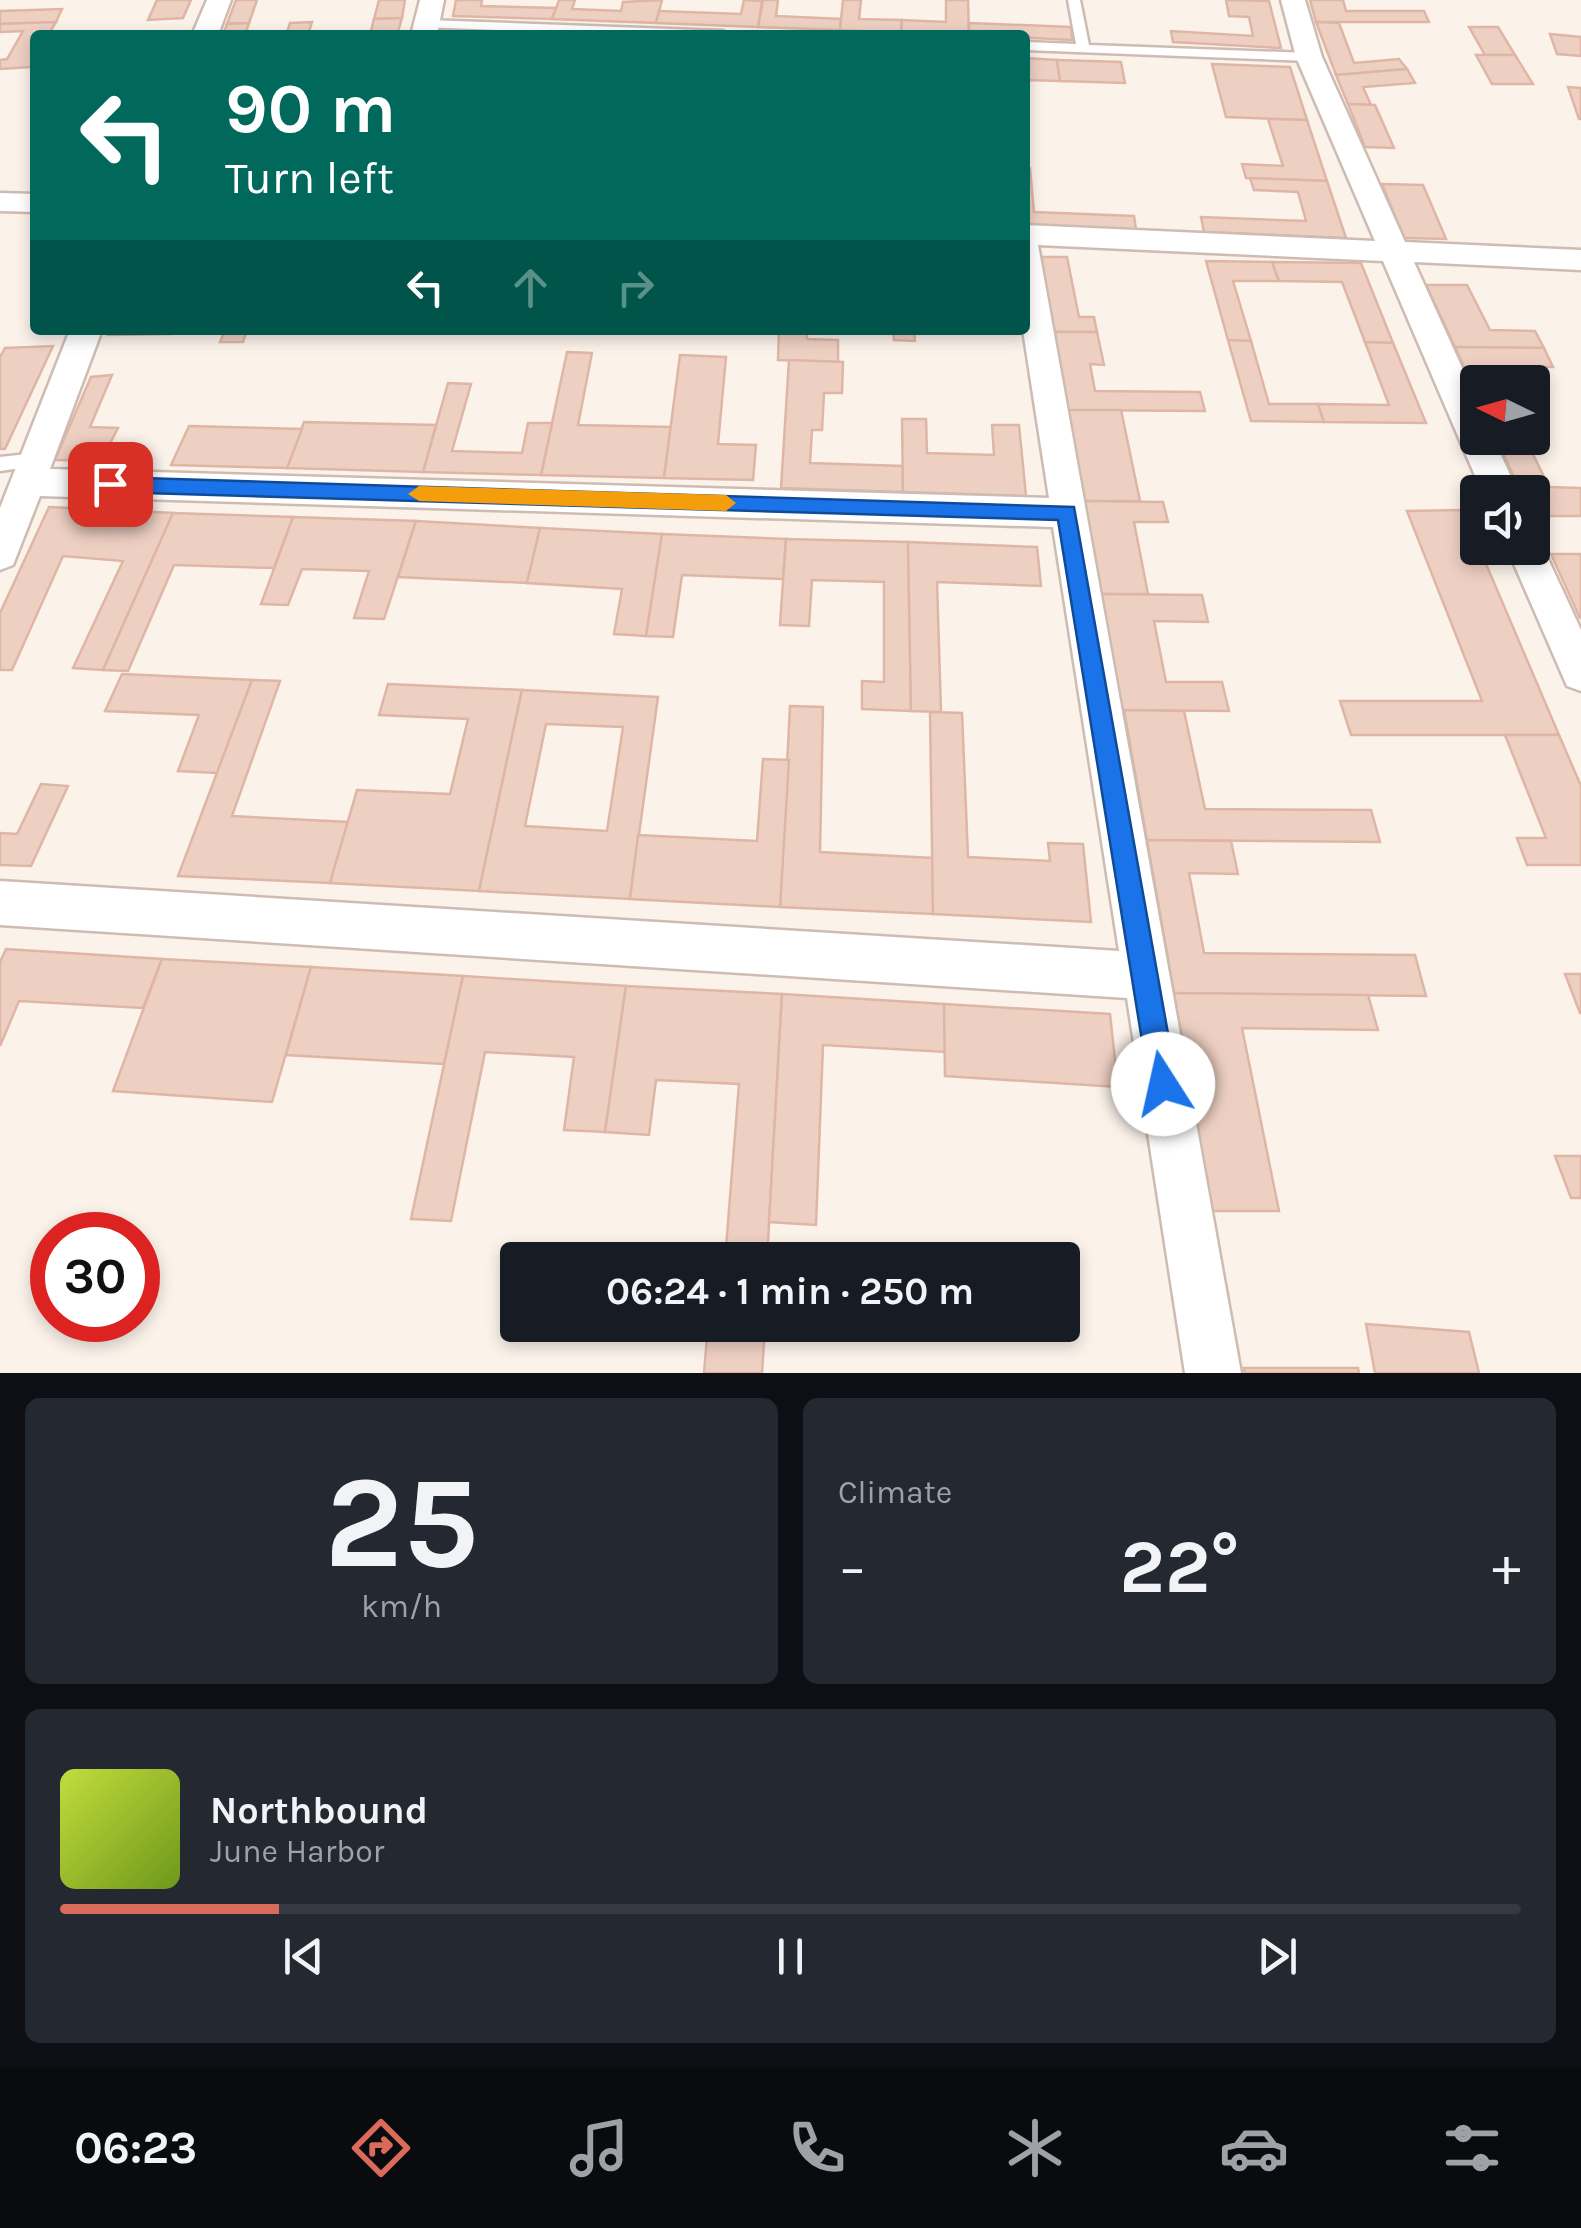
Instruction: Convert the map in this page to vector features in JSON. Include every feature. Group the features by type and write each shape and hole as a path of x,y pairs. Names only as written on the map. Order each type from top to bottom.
{"street":[{"path":"207,30 220,0"},
{"path":"1293,0 1309,57 1492,475"},
{"path":"0,202 30,203"},
{"path":"1030,235 1581,260"},
{"path":"1030,280 1066,513 1214,1373"},
{"path":"0,554 22,469 84,335"},
{"path":"22,469 1066,513"},
{"path":"1532,565 1581,674"},
{"path":"0,903 1144,976"}],"lane":[{"path":"1074,0 1083,48"},
{"path":"428,20 625,30"},
{"path":"1030,46 1309,57"}],"building":[{"path":"157,0 191,0 183,18 148,20"},
{"path":"236,0 257,0 249,23 227,24"},
{"path":"379,0 405,0 402,18 374,19"},
{"path":"456,0 482,0 481,6 556,8 552,19 453,16"},
{"path":"559,0 575,0 572,9 621,11 623,2 662,0 656,23 552,19"},
{"path":"744,0 762,1 758,27 656,23 659,11 741,14"},
{"path":"763,0 778,0 776,16 841,19 840,30 758,27"},
{"path":"843,0 861,0 859,19 902,20 901,30 840,30"},
{"path":"946,0 968,0 969,30 901,30 902,20 946,22"},
{"path":"1226,0 1269,1 1281,48 1173,42 1171,31 1253,36 1249,17 1229,16"},
{"path":"1310,0 1343,0 1346,11 1424,11 1429,22 1316,22"},
{"path":"62,9 56,22 0,24 0,11"},
{"path":"402,18 398,30 371,30 374,19"},
{"path":"56,22 51,30 30,30 30,67 0,69 0,60 7,59 23,31 0,32 0,24"},
{"path":"312,22 310,30 288,30 290,23"},
{"path":"1316,22 1339,23 1354,63 1399,59 1407,69 1336,75"},
{"path":"249,23 247,30 225,30 227,24"},
{"path":"969,23 1071,27 1072,40 1030,38 1030,30 969,30"},
{"path":"1469,27 1498,27 1515,55 1485,55"},
{"path":"1550,34 1581,37 1581,56 1557,54"},
{"path":"1476,55 1515,55 1533,84 1492,84"},
{"path":"1030,58 1057,60 1060,81 1030,80"},
{"path":"1057,60 1121,62 1125,83 1060,81"},
{"path":"1212,64 1290,67 1307,120 1226,117"},
{"path":"1407,69 1415,83 1363,87 1371,105 1348,104 1336,75"},
{"path":"1568,87 1581,88 1581,119 1579,119"},
{"path":"1348,104 1375,105 1394,148 1365,147"},
{"path":"1268,119 1307,120 1327,181 1246,178 1242,164 1283,166"},
{"path":"1030,168 1034,212 1134,216 1136,230 1030,225"},
{"path":"1250,178 1327,181 1346,238 1204,232 1201,217 1306,221 1298,192 1254,190"},
{"path":"1382,184 1423,185 1446,239 1404,238"},
{"path":"1040,257 1067,257 1079,317 1094,317 1097,332 1054,332"},
{"path":"1206,261 1272,262 1279,281 1233,281 1251,341 1228,340"},
{"path":"1272,262 1361,263 1393,343 1365,342 1342,282 1279,281"},
{"path":"1426,285 1467,285 1490,330 1535,331 1544,348 1455,347"},
{"path":"1054,332 1097,332 1104,365 1090,364 1095,391 1200,392 1205,411 1067,410"},
{"path":"223,335 245,335 243,342 220,342"},
{"path":"779,335 838,340 838,362 778,360"},
{"path":"894,335 914,335 915,341 894,340"},
{"path":"1228,340 1251,341 1269,404 1318,404 1324,422 1251,421"},
{"path":"1365,342 1393,343 1426,423 1324,422 1318,404 1389,405"},
{"path":"53,346 5,449 0,449 0,357 5,348"},
{"path":"1455,347 1544,348 1553,367 1550,365 1463,365"},
{"path":"567,352 592,353 578,425 671,427 664,478 541,475"},
{"path":"680,355 726,357 718,444 756,445 753,480 664,478"},
{"path":"789,360 843,362 842,393 824,393 822,430 812,430 810,463 903,466 903,492 781,488"},
{"path":"112,375 90,427 118,428 101,461 55,460 91,377"},
{"path":"448,383 471,384 452,451 522,453 528,423 552,423 541,475 423,472"},
{"path":"1067,410 1121,410 1140,501 1083,501"},
{"path":"902,419 926,419 927,453 994,455 992,425 1019,425 1026,496 903,492"},
{"path":"304,422 436,425 423,472 287,468"},
{"path":"189,426 302,429 287,468 171,465"},
{"path":"1504,455 1533,455 1543,475 1513,475"},
{"path":"1550,487 1581,488 1581,516 1550,516"},
{"path":"1083,501 1163,502 1168,522 1134,522 1148,594 1099,594"},
{"path":"49,507 173,513 103,670 73,668 123,561 63,556 12,670 0,670 0,613"},
{"path":"1460,510 1460,565 1486,565 1559,735 1351,735 1340,701 1482,701 1407,511"},
{"path":"173,513 293,517 274,568 174,565 128,671 103,670"},
{"path":"293,517 416,521 384,619 354,618 369,571 302,569 288,605 261,604"},
{"path":"416,521 540,528 527,583 398,577"},
{"path":"540,528 662,534 646,636 614,634 622,589 527,583"},
{"path":"662,534 786,539 783,579 682,575 673,637 646,636"},
{"path":"786,539 908,542 911,711 862,709 862,681 884,682 884,582 812,580 809,626 780,625"},
{"path":"908,542 1037,547 1041,586 937,582 941,712 911,711"},
{"path":"1551,554 1581,554 1581,618 1580,618"},
{"path":"1099,594 1202,595 1208,622 1154,621 1166,682 1222,682 1229,711 1119,710"},
{"path":"122,674 252,680 217,773 178,771 199,715 105,711"},
{"path":"252,680 280,681 232,816 348,822 330,883 178,876"},
{"path":"388,684 522,690 479,891 330,883 357,790 450,794 468,719 379,715"},
{"path":"522,690 658,697 630,899 479,891","holes":["546,724 623,727 607,831 525,826"]},
{"path":"790,706 823,707 820,852 933,858 933,914 780,907"},
{"path":"1124,710 1184,711 1205,809 1371,810 1380,842 1147,840"},
{"path":"930,712 962,713 968,857 1050,861 1048,843 1083,844 1091,922 933,914"},
{"path":"1505,735 1559,735 1581,786 1581,865 1527,865 1517,838 1546,838"},
{"path":"763,759 789,760 780,907 630,899 638,835 757,841"},
{"path":"41,784 68,786 31,866 0,865 0,833 17,834"},
{"path":"1147,840 1231,841 1238,874 1189,873 1204,953 1415,955 1426,996 1174,993"},
{"path":"6,949 162,959 143,1008 19,1001 0,1046 0,962"},
{"path":"162,959 311,967 272,1102 113,1091"},
{"path":"311,967 463,976 444,1064 286,1055"},
{"path":"1565,974 1581,974 1581,1013 1580,1013"},
{"path":"463,976 626,986 605,1132 564,1130 574,1057 485,1052 451,1221 411,1219"},
{"path":"626,986 782,994 768,1242 726,1242 739,1084 656,1080 649,1135 605,1132"},
{"path":"1174,993 1368,995 1378,1030 1242,1028 1279,1211 1212,1211"},
{"path":"782,994 944,1004 946,1052 823,1045 816,1225 769,1222"},
{"path":"944,1004 1110,1014 1118,1087 945,1076"},
{"path":"1555,1156 1581,1156 1581,1198 1571,1198"},
{"path":"1366,1324 1469,1332 1479,1373 1375,1373"},
{"path":"707,1342 764,1342 762,1373 704,1373"},
{"path":"1244,1368 1358,1368 1359,1373 1245,1373"}],"slow traffic":[{"path":"419,494 726,503"}],"route":[{"path":"110,484 1066,513 1163,1084"}]}
